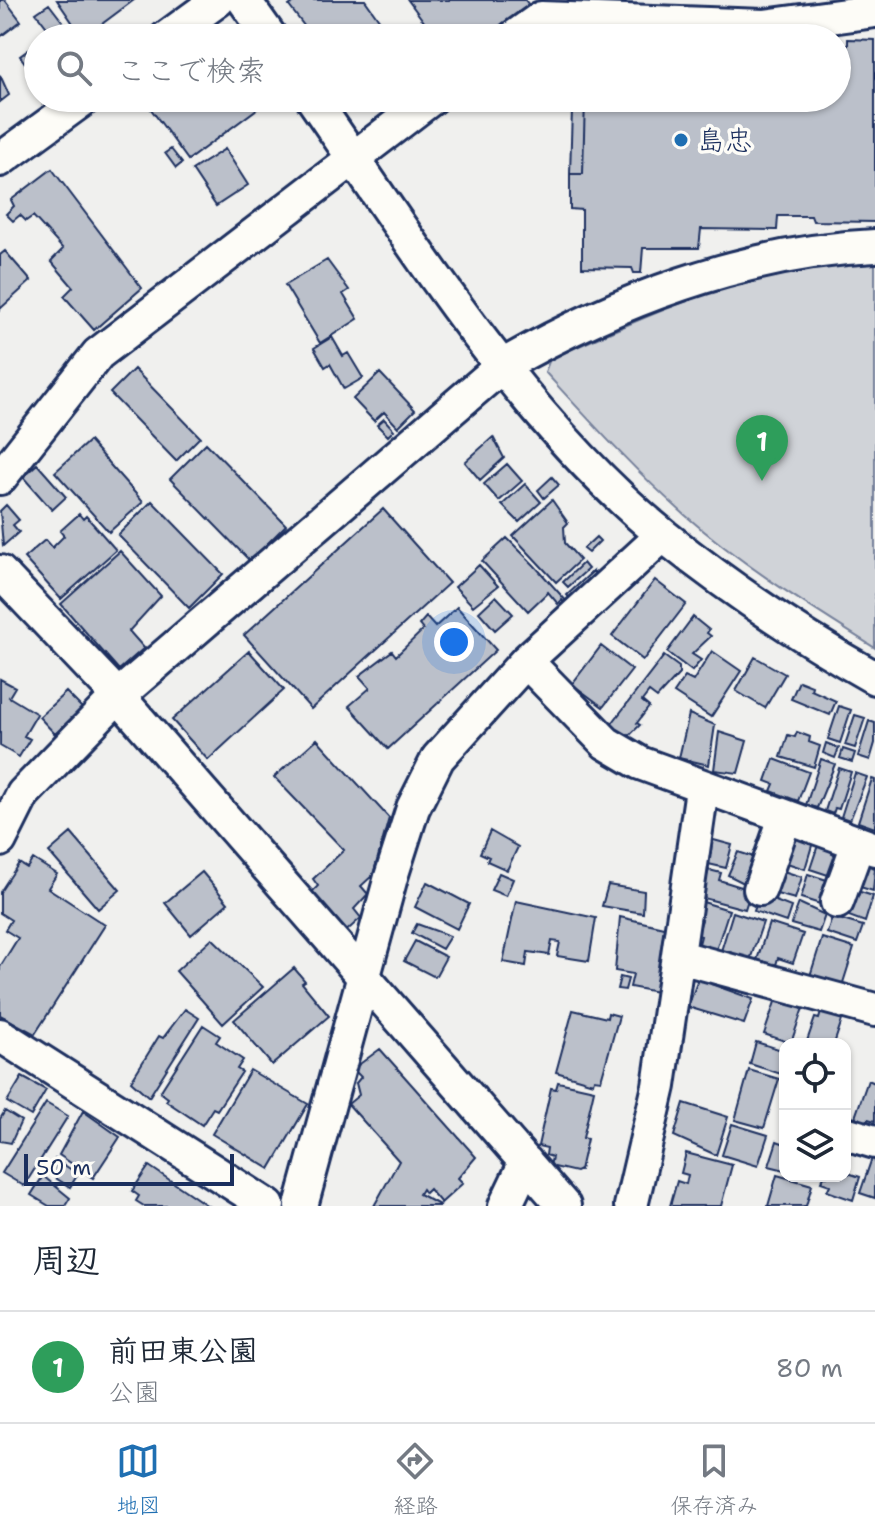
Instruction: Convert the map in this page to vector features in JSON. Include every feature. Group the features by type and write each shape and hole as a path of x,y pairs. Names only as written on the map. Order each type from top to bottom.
{"street":[{"path":"185,24 218,0"},
{"path":"244,0 261,24"},
{"path":"779,24 875,11"},
{"path":"533,24 541,18 729,13 759,24"},
{"path":"0,160 66,112"},
{"path":"322,112 502,366 582,456 663,535 755,603 875,678"},
{"path":"0,478 98,354 413,112"},
{"path":"0,840 23,794 118,696 502,366 557,334 718,273 800,253 875,246"},
{"path":"301,1206 362,976 413,808 438,758 526,661 663,535"},
{"path":"0,572 118,696 564,1206"},
{"path":"526,661 606,743 640,763 702,789 866,846 837,902"},
{"path":"631,1206 659,1086 702,789"},
{"path":"760,889 785,818"},
{"path":"680,957 875,1010"},
{"path":"0,1035 268,1206"},
{"path":"851,1135 875,1142"},
{"path":"505,1206 526,1162"}],"shaded area":[{"path":"875,262 875,648 777,585 707,534 631,463 545,372 550,359 708,294 791,271 833,264"}],"building":[{"path":"0,0 5,0 21,21 0,37"},
{"path":"57,0 134,0 102,24 73,24"},
{"path":"297,0 365,0 382,24 303,24 289,6"},
{"path":"408,0 525,0 529,5 504,24 426,24"},
{"path":"49,4 64,24 44,24 36,13"},
{"path":"851,39 875,40 875,222 813,221 811,216 778,216 777,230 701,229 699,248 643,248 641,273 634,273 632,268 582,267 582,210 570,209 570,174 583,174 585,112 851,112"},
{"path":"0,75 9,95 0,102"},
{"path":"153,112 253,112 188,160"},
{"path":"572,112 585,112 583,174 570,174"},
{"path":"171,149 182,163 176,168 165,153"},
{"path":"225,149 248,185 216,206 192,170"},
{"path":"52,169 142,288 94,330 64,296 73,287 51,261 63,249 33,216 26,221 20,215 13,221 6,214 14,206 11,200"},
{"path":"5,251 31,281 0,309 0,255"},
{"path":"327,260 349,290 343,294 358,319 320,343 285,285"},
{"path":"332,337 343,356 348,353 363,378 344,389 330,364 325,367 314,348"},
{"path":"134,369 200,437 176,461 110,393"},
{"path":"380,373 415,410 398,427 384,412 374,421 353,399"},
{"path":"384,419 394,430 388,436 377,425"},
{"path":"493,437 504,458 480,480 465,462"},
{"path":"89,441 143,502 109,532 55,472"},
{"path":"206,443 286,525 250,561 170,479"},
{"path":"37,464 66,497 52,510 23,477"},
{"path":"507,464 522,481 499,501 484,484"},
{"path":"552,477 559,485 544,498 538,490"},
{"path":"525,484 541,502 519,522 502,505"},
{"path":"552,500 568,523 564,527 565,543 580,560 556,582 513,536"},
{"path":"152,501 223,574 189,608 118,535"},
{"path":"6,505 19,520 13,525 19,532 3,546 0,511"},
{"path":"383,509 449,583 311,709 244,635"},
{"path":"79,514 83,519 86,516 116,550 61,599 24,558 45,540 52,548 64,536 60,531"},
{"path":"596,537 600,541 588,553 583,549"},
{"path":"507,538 569,604 567,606 562,600 558,604 548,592 528,611 482,561"},
{"path":"120,551 161,596 129,631 144,648 119,670 61,604"},
{"path":"583,563 588,569 568,587 563,582"},
{"path":"479,565 498,586 473,606 455,587"},
{"path":"593,571 598,577 572,601 567,595"},
{"path":"655,580 686,604 643,660 612,636"},
{"path":"496,596 513,614 495,630 479,612"},
{"path":"457,607 496,650 388,749 349,706 370,688 359,676 392,651 396,656 423,630 419,625 426,617 435,627"},
{"path":"693,617 709,630 707,633 711,636 692,654 701,660 692,671 667,652"},
{"path":"601,646 632,670 603,707 572,684"},
{"path":"249,651 284,690 208,760 172,720"},
{"path":"712,651 741,671 711,717 674,693 685,677 693,681"},
{"path":"664,656 679,667 679,674 657,698 649,692 642,701 649,707 637,723 640,725 627,738 610,726"},
{"path":"755,657 785,674 765,708 736,691"},
{"path":"0,679 15,687 9,697 37,714 24,736 30,739 19,757 0,746"},
{"path":"799,681 836,701 830,715 791,699"},
{"path":"66,692 82,708 55,734 39,717"},
{"path":"839,706 851,710 840,743 828,739"},
{"path":"689,714 715,725 709,765 679,758"},
{"path":"855,715 865,718 855,748 845,745"},
{"path":"869,721 875,723 875,743 870,760 858,756"},
{"path":"719,732 747,741 738,773 714,770"},
{"path":"797,732 810,737 809,742 820,746 814,767 781,757 788,735 795,737"},
{"path":"317,739 389,818 373,875 361,886 368,894 354,909 361,918 342,935 306,898 318,886 313,879 344,850 274,777"},
{"path":"826,743 839,748 835,758 823,753"},
{"path":"843,749 855,753 852,762 840,758"},
{"path":"774,759 809,772 798,801 771,791 774,784 766,781"},
{"path":"821,759 835,764 817,808 806,805"},
{"path":"839,768 851,772 839,809 835,808 833,814 825,811"},
{"path":"855,773 867,777 850,820 841,817"},
{"path":"872,779 875,780 875,828 858,822"},
{"path":"490,831 518,847 507,870 487,861 489,857 480,853"},
{"path":"71,833 120,890 98,909 49,852"},
{"path":"796,837 813,842 805,869 784,862 791,840 795,841"},
{"path":"710,839 732,845 726,868 704,863"},
{"path":"818,845 833,850 832,854 837,856 831,876 810,869"},
{"path":"738,852 757,858 748,885 728,875"},
{"path":"33,859 57,874 48,888 105,925 35,1034 0,1015 0,967 18,938 5,930 11,920 0,913 0,892 19,863 27,868"},
{"path":"864,864 875,868 873,891 857,886"},
{"path":"709,870 721,873 719,880 751,890 745,909 700,897"},
{"path":"780,870 802,877 795,899 773,893"},
{"path":"202,872 228,903 191,935 165,903"},
{"path":"499,873 513,879 506,896 491,890"},
{"path":"808,874 830,881 823,905 801,898"},
{"path":"427,882 469,904 457,929 415,907"},
{"path":"608,885 644,891 643,913 602,906"},
{"path":"854,890 873,896 865,922 846,915"},
{"path":"760,895 791,907 786,922 754,911"},
{"path":"516,901 596,918 589,961 557,956 560,942 552,941 549,955 528,952 526,966 503,962"},
{"path":"703,902 729,910 716,950 699,944 701,936 697,935 702,920 698,919"},
{"path":"799,903 825,915 819,932 791,924"},
{"path":"733,912 763,922 750,960 721,951"},
{"path":"620,917 668,928 657,992 630,987 633,974 615,971"},
{"path":"832,917 863,926 857,943 827,933"},
{"path":"769,923 803,934 793,963 778,958 776,965 757,960"},
{"path":"417,924 450,936 442,949 412,933"},
{"path":"212,938 263,987 223,1024 176,971"},
{"path":"822,938 854,948 842,986 810,976"},
{"path":"415,941 446,957 435,977 404,961"},
{"path":"294,968 329,1016 272,1065 234,1020"},
{"path":"701,971 713,975 711,984 753,999 744,1024 688,1007"},
{"path":"620,977 628,979 625,990 617,989"},
{"path":"777,996 804,1005 793,1038 779,1039 764,1034"},
{"path":"185,1009 199,1018 149,1097 131,1081 159,1036 163,1038"},
{"path":"822,1009 843,1017 836,1038 808,1038 815,1018 819,1019"},
{"path":"573,1010 607,1018 608,1013 619,1016 601,1080 594,1079 593,1083 556,1072"},
{"path":"203,1025 220,1036 216,1042 243,1060 237,1069 242,1072 217,1110 213,1108 202,1125 166,1101 168,1098 160,1092"},
{"path":"756,1042 779,1049 779,1073 750,1064"},
{"path":"380,1049 476,1157 458,1178 463,1183 441,1203 429,1189 425,1193 422,1189 419,1194 441,1206 374,1206 399,1161 348,1104 359,1095 356,1083 361,1077 353,1069"},
{"path":"250,1070 308,1104 270,1169 212,1134"},
{"path":"749,1070 779,1079 764,1128 735,1120"},
{"path":"22,1077 46,1090 31,1116 7,1102"},
{"path":"868,1080 875,1083 875,1121 868,1119 864,1127 853,1123"},
{"path":"558,1082 594,1090 583,1138 587,1139 580,1170 576,1172 550,1166 552,1157 546,1155 547,1148 538,1146 551,1088 556,1089"},
{"path":"46,1103 68,1116 24,1186 2,1173"},
{"path":"684,1103 728,1117 716,1155 674,1136"},
{"path":"5,1111 21,1121 11,1143 0,1141 0,1119"},
{"path":"83,1111 120,1137 93,1178 59,1155"},
{"path":"732,1124 768,1135 758,1166 722,1155"},
{"path":"777,1141 779,1168 769,1166"},
{"path":"686,1153 732,1165 721,1206 670,1206 677,1181 686,1184 688,1175 681,1173"},
{"path":"875,1156 875,1198 860,1193"},
{"path":"55,1159 78,1174 70,1187 46,1172"},
{"path":"149,1166 208,1206 144,1206 136,1201 139,1196 132,1191"},
{"path":"851,1174 860,1177 853,1200 827,1191 830,1185 821,1182 851,1182"},
{"path":"777,1175 779,1182 812,1185 806,1206 768,1206"},
{"path":"43,1176 70,1198 65,1206 49,1206 31,1195"}],"place":[{"name":"島忠","path":"681,140"},
{"name":"前田東公園","path":"762,481"}]}
